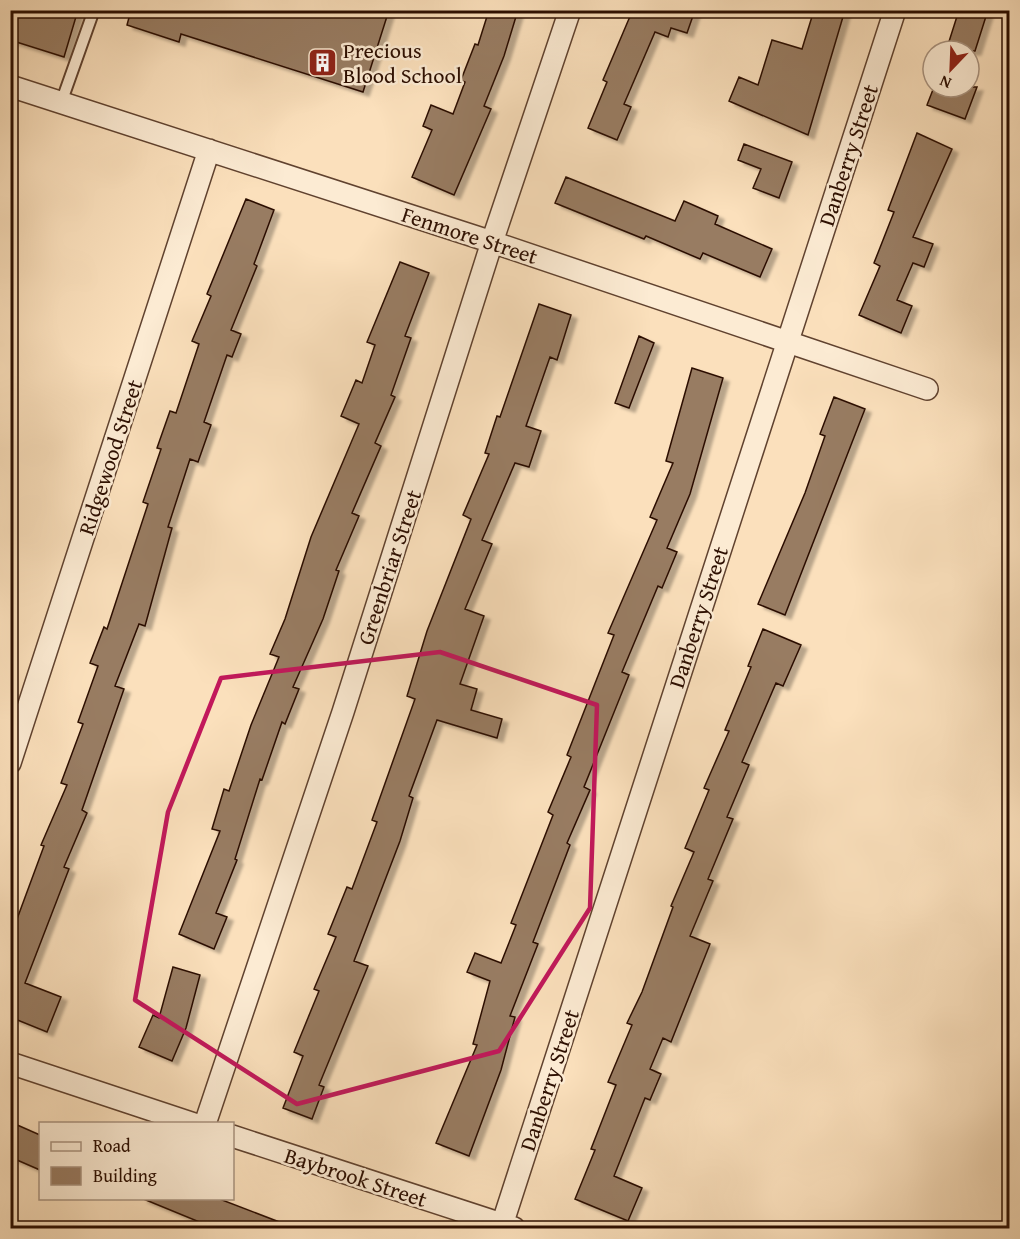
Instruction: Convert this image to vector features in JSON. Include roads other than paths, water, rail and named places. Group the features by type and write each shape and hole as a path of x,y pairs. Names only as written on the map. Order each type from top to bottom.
{"street":[{"name":"Greenbriar Street","path":"206,1122 343,712 492,242 570,10"},
{"name":"Danberry Street","path":"508,1227 895,10"},
{"name":"Fenmore Street","path":"10,86 492,242 927,389"},
{"name":"Ridgewood Street","path":"10,763 209,150"},
{"path":"10,1063 188,1122"},
{"name":"Baybrook Street","path":"234,1137 508,1227"}],"lane":[{"path":"61,103 94,10"}],"place":[{"name":"Precious Blood School","path":"322,63"}]}
